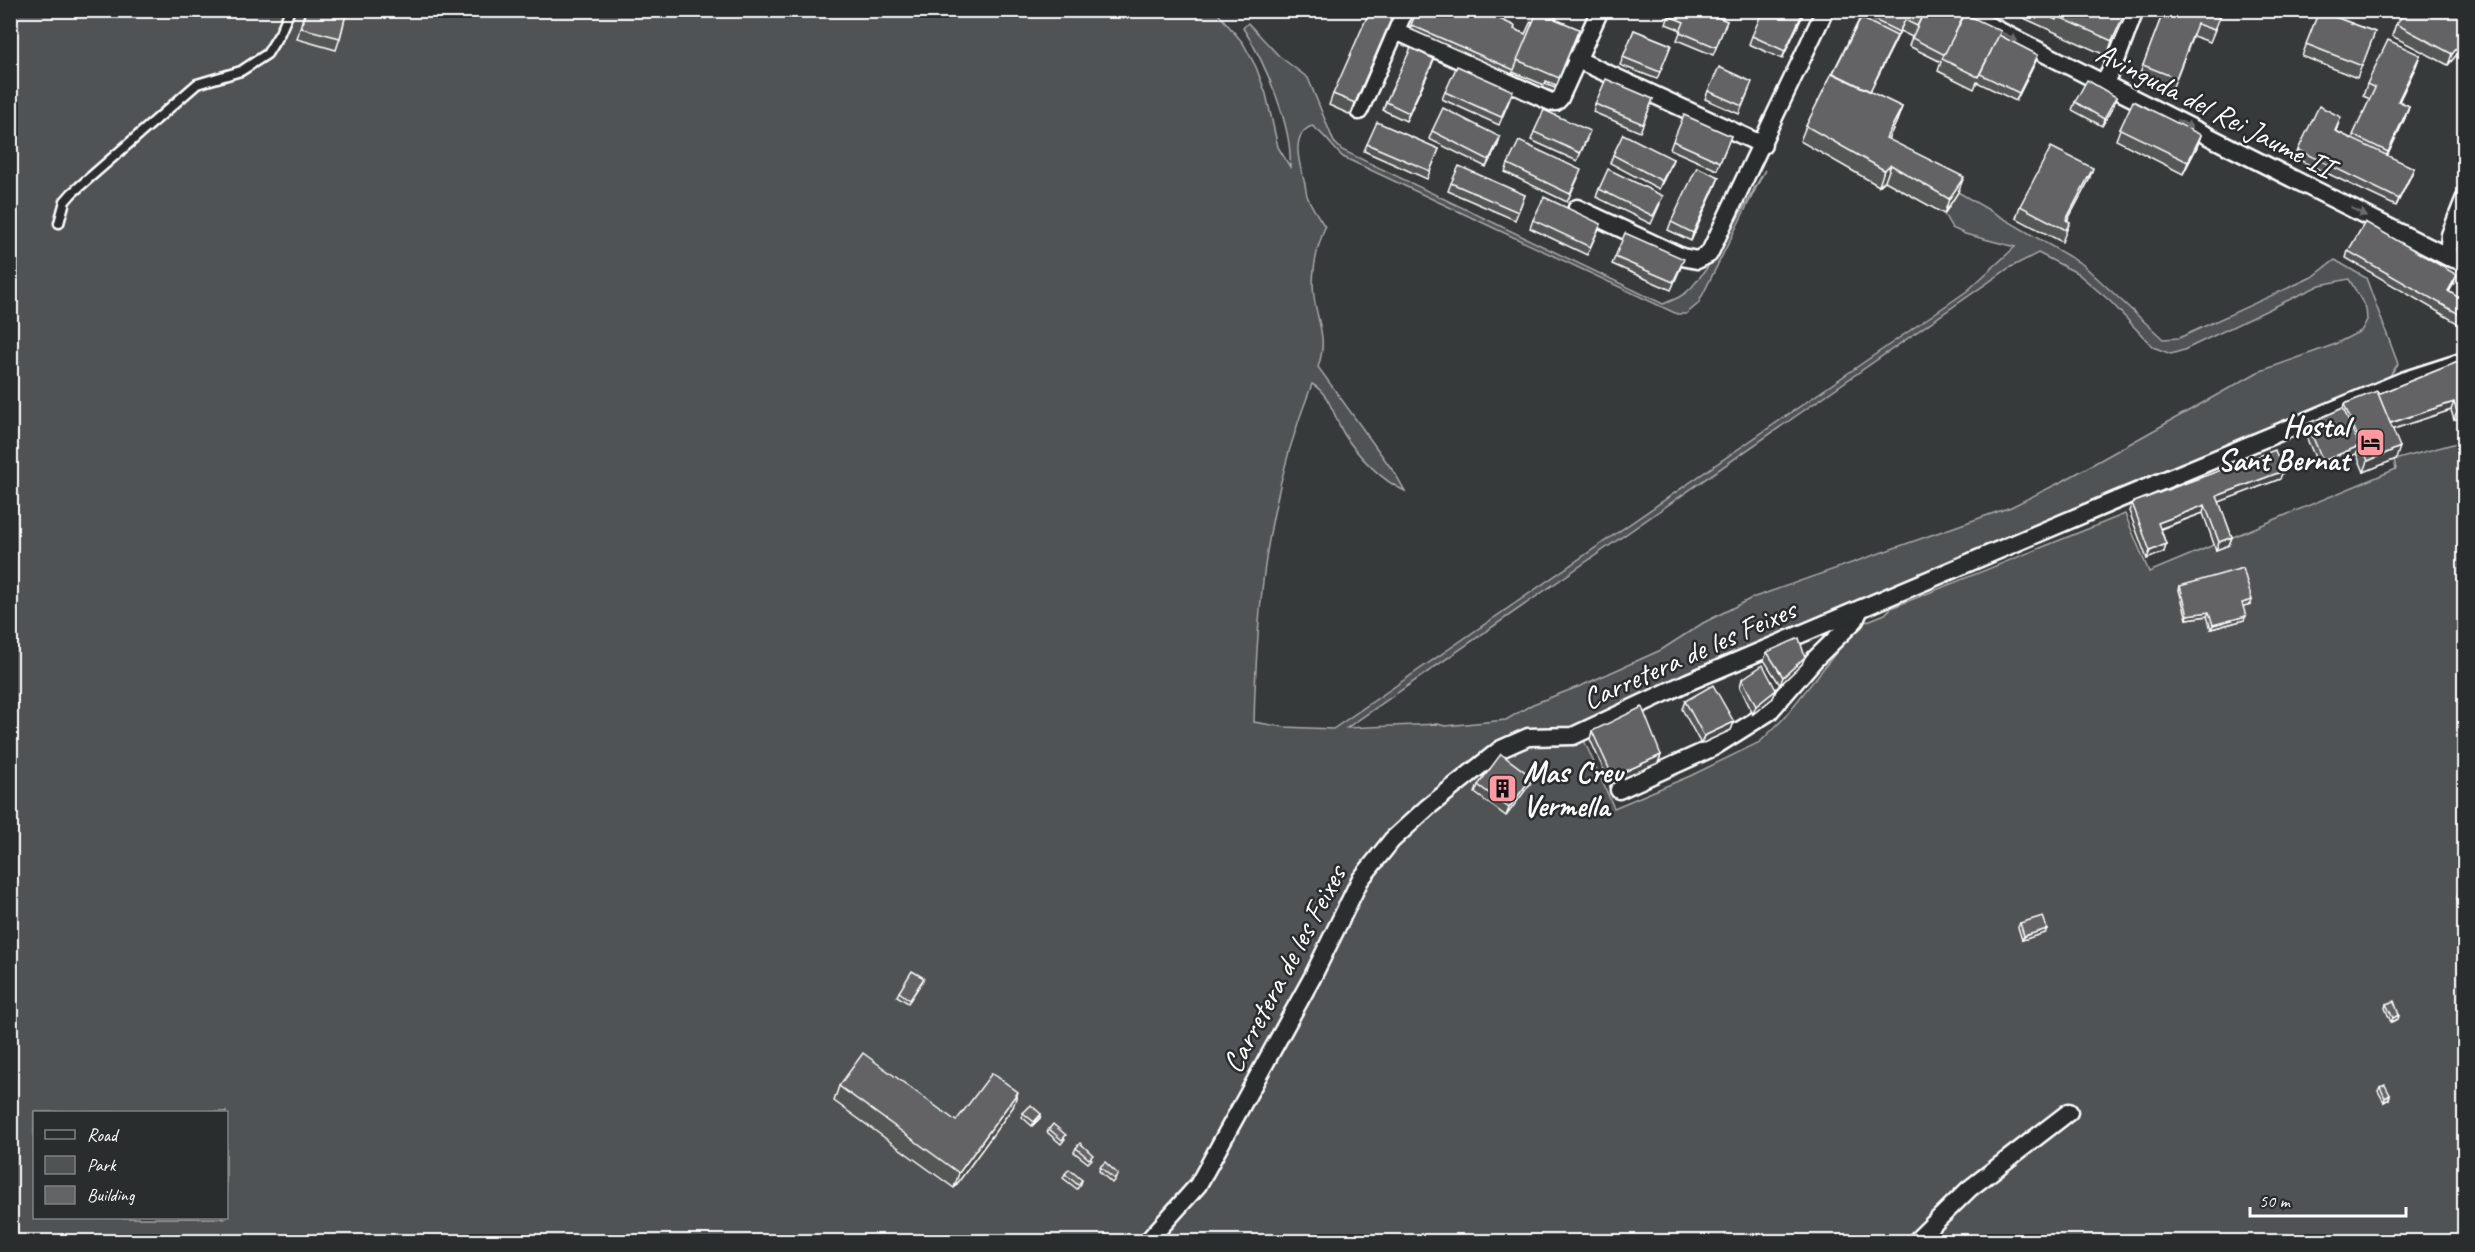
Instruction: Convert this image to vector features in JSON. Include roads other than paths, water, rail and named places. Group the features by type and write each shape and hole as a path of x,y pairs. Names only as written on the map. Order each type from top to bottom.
{"street":[{"path":"1359,111 1405,10"},
{"path":"1396,31 1551,102 1556,102 1560,98 1600,10"},
{"path":"1577,208 1682,257 1697,260 1709,254 1763,145 1825,10"},
{"name":"Avinguda del Rei Jaume II","path":"1958,10 2456,260"},
{"path":"2104,84 2117,58 2135,10"},
{"path":"1576,59 1763,145"},
{"path":"2456,260 2450,235 2464,200"},
{"name":"Carretera de les Feixes","path":"1148,1242 1198,1185 1312,978 1360,880 1392,840 1476,766 1510,744 1528,737 1573,736 1688,682 2404,380 2464,361"},
{"path":"1619,790 1712,748 1769,712 1815,659 1855,620 1860,609"},
{"path":"1915,1242 1969,1189 2069,1112"}],"lane":[{"path":"59,223 65,201 72,193 197,84 241,71 267,54 290,10"}],"place":[{"name":"Hostal Sant Bernat","path":"2370,443"},
{"name":"Mas Creu Vermella","path":"1502,789"}]}
